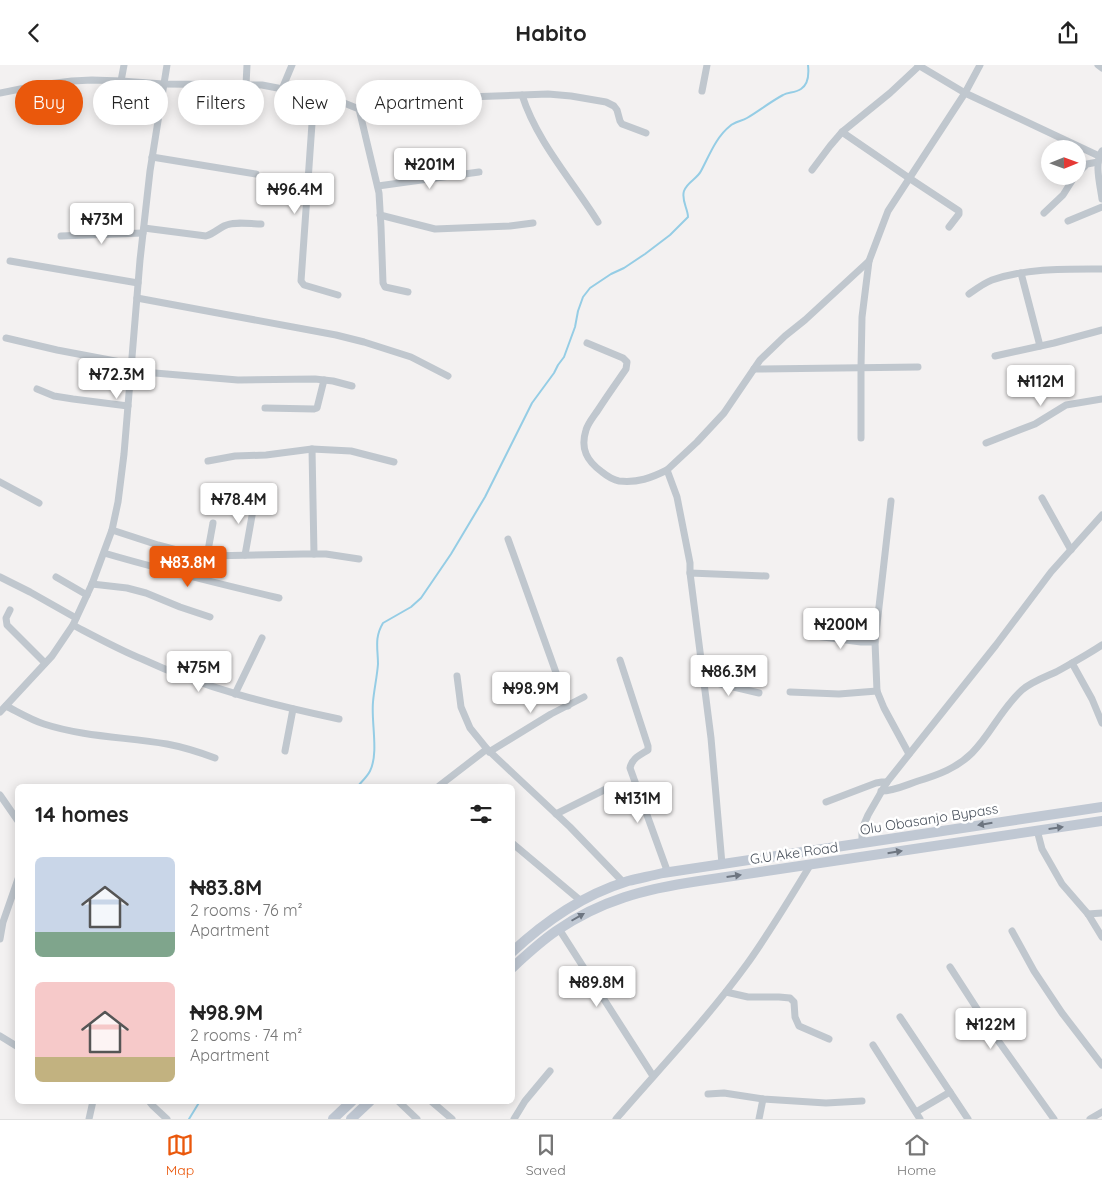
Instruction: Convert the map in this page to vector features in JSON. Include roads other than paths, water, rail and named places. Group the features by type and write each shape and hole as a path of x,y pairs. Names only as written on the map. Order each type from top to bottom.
{"main road":[{"name":"Olu Obasanjo Bypass","path":"515,949 550,919 582,901 624,883 668,873 1102,807"},
{"name":"G.U Ake Road","path":"515,965 540,943 581,915 605,903 665,886 1102,821"},
{"path":"333,1119 349,1104"},
{"path":"351,1119 367,1104"}],"street":[{"path":"121,80 124,65"},
{"path":"164,80 167,65"},
{"path":"246,80 247,65"},
{"path":"286,80 292,65"},
{"path":"702,91 707,65"},
{"path":"812,170 842,132 890,93 918,65 965,93 1100,156"},
{"path":"860,438 862,317 869,261 888,211 965,93 980,65"},
{"path":"1098,65 1102,68"},
{"path":"0,93 40,85 72,81 93,81"},
{"path":"482,96 536,94 572,96 606,102 614,105 622,124 646,133"},
{"path":"522,95 528,113 553,157 598,222"},
{"path":"0,712 52,656 75,622 92,584 112,529 118,502 143,230 157,125"},
{"path":"312,125 301,281 304,285 338,295"},
{"path":"363,125 378,186 383,283 385,287 408,293"},
{"path":"842,132 959,211 958,217 949,227"},
{"path":"1086,165 1100,156"},
{"path":"1100,156 1098,178 1102,199"},
{"path":"152,157 256,174"},
{"path":"378,186 479,172"},
{"path":"1044,213 1063,195 1069,185"},
{"path":"1068,221 1102,207"},
{"path":"380,215 435,229 510,226 533,223"},
{"path":"61,235 143,230 206,236 226,225 234,223 261,224"},
{"path":"10,261 138,283"},
{"path":"587,343 623,358 627,362 626,369 586,427 583,442 586,456 600,471 618,481 648,479 667,470 697,442 724,413 760,360 785,335 805,320 869,261"},
{"path":"969,294 991,280 1022,273 1064,269 1102,269"},
{"path":"1022,273 1040,346"},
{"path":"137,297 345,337 411,357 448,376"},
{"path":"995,356 1102,330"},
{"path":"6,338 131,368 238,379 315,379 352,386"},
{"path":"754,369 918,367"},
{"path":"265,408 317,408 324,380"},
{"path":"37,389 54,396 128,406"},
{"path":"986,443 1035,424 1066,405 1102,399"},
{"path":"208,461 235,456 266,455 312,449 351,451 394,462"},
{"path":"312,449 314,554"},
{"path":"667,470 677,497 690,563 711,738 722,865"},
{"path":"0,482 38,503"},
{"path":"1042,498 1071,549"},
{"path":"245,555 254,499"},
{"path":"891,501 875,642 877,691 909,754"},
{"path":"862,843 862,829 887,782 996,645 1051,572 1102,515"},
{"path":"207,556 213,523"},
{"path":"112,529 158,545 207,556 326,554 359,559"},
{"path":"508,539 568,706"},
{"path":"104,553 278,599"},
{"path":"690,573 766,576"},
{"path":"0,577 38,596 75,622 142,659 235,694 339,719"},
{"path":"56,577 87,595"},
{"path":"92,584 127,587 210,617"},
{"path":"10,610 6,618 7,625 45,663"},
{"path":"808,635 875,642"},
{"path":"235,694 262,638"},
{"path":"882,791 891,790 947,771 960,763 972,753 1007,705 1024,688 1082,658 1102,645"},
{"path":"620,660 648,746 648,750 631,762 630,768 668,873"},
{"path":"1072,663 1092,699 1102,723"},
{"path":"456,676 461,707 470,728 488,751 570,827 624,883"},
{"path":"704,680 759,693"},
{"path":"790,692 839,694 877,691"},
{"path":"442,784 488,751 584,697"},
{"path":"6,705 27,717 45,724 92,735 168,744 215,758"},
{"path":"285,751 293,709"},
{"path":"826,801 876,783 887,782"},
{"path":"556,814 610,787"},
{"path":"0,795 15,817"},
{"path":"1037,830 1042,849 1062,884 1088,914 1102,937"},
{"path":"515,845 582,901"},
{"path":"616,1119 726,992 768,934 811,864"},
{"path":"0,939 3,921 15,887"},
{"path":"1088,914 1102,913"},
{"path":"559,929 653,1076"},
{"path":"1012,931 1034,971 1062,1013 1102,1065"},
{"path":"950,967 992,1032 1054,1119"},
{"path":"726,992 748,997 790,998 794,1002 795,1017 799,1026 829,1039"},
{"path":"900,1017 968,1119"},
{"path":"0,1036 15,1045"},
{"path":"873,1045 918,1116 950,1092"},
{"path":"514,1119 525,1101 550,1071"},
{"path":"708,1094 724,1093 763,1099 826,1103 862,1101"},
{"path":"759,1119 763,1099"},
{"path":"89,1119 92,1104"},
{"path":"151,1104 168,1119"},
{"path":"401,1104 417,1119"},
{"path":"434,1104 452,1119"},
{"path":"1090,1119 1102,1111"}],"waterway":[{"path":"360,784 373,764 373,702 378,664 377,639 380,628 383,623 411,607 421,598 451,554 485,497 532,403 564,357 583,297 590,288 624,268 670,235 688,217 683,198 684,191 687,185 699,174 713,147 725,130 783,95 804,87 808,79 808,65"},
{"path":"189,1119 198,1104"}]}
